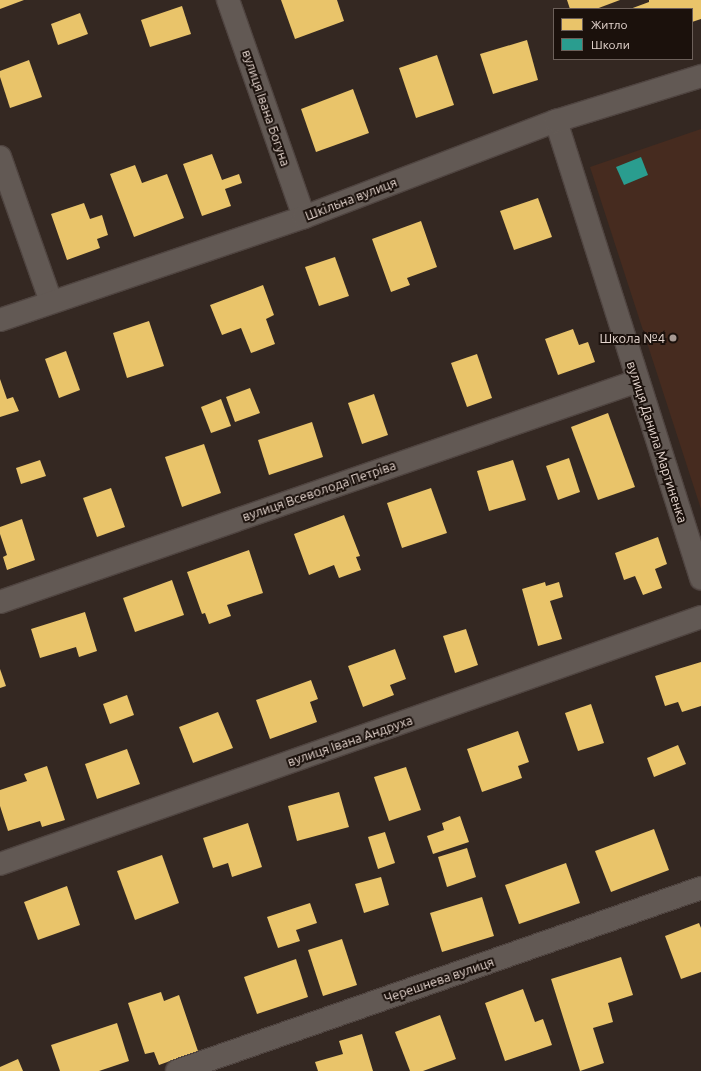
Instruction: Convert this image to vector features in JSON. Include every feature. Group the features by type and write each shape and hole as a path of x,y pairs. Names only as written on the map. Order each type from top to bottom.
{"street":[{"name":"вулиця Івана Богуна","path":"228,0 304,217"},
{"name":"Шкільна вулиця","path":"0,320 304,217 556,121 701,76"},
{"name":"вулиця Данила Мартиненка","path":"556,121 701,578"},
{"path":"0,158 51,302"},
{"name":"вулиця Всеволода Петріва","path":"0,602 638,381"},
{"name":"вулиця Івана Андруха","path":"0,864 701,617"},
{"name":"Черешнева вулиця","path":"177,1071 701,888"}],"shaded area":[{"name":"Школа №4","path":"701,129 701,509 590,167"}],"building: Житло":[{"path":"0,0 24,0 0,9"},
{"path":"281,0 337,0 344,21 295,39"},
{"path":"567,0 620,0 599,8 570,8"},
{"path":"649,0 701,0 701,19 693,22 693,8 633,8 649,2"},
{"path":"182,6 191,34 150,47 141,20"},
{"path":"80,13 88,34 58,45 51,24"},
{"path":"527,40 538,80 493,94 480,54"},
{"path":"437,55 454,105 416,118 399,68"},
{"path":"29,60 42,97 10,108 0,77 0,71"},
{"path":"353,89 369,133 316,152 301,109"},
{"path":"212,154 222,180 239,174 242,183 225,189 231,206 202,216 183,164"},
{"path":"135,165 142,183 167,174 184,218 134,237 110,174"},
{"path":"538,198 552,237 514,250 500,211"},
{"path":"84,203 90,219 102,215 108,235 97,239 100,248 67,260 51,214"},
{"path":"421,221 437,267 407,278 410,285 391,292 372,239"},
{"path":"335,257 349,296 319,306 305,267"},
{"path":"263,285 274,315 266,319 275,344 251,353 241,328 222,335 210,305"},
{"path":"149,321 164,366 127,378 113,333"},
{"path":"573,329 579,345 588,342 595,362 558,375 545,339"},
{"path":"66,351 80,390 59,398 45,359"},
{"path":"477,354 492,398 467,407 451,363"},
{"path":"0,379 7,399 13,397 19,411 0,417"},
{"path":"250,388 260,413 235,422 226,397"},
{"path":"374,394 388,435 362,444 348,403"},
{"path":"221,399 231,426 211,433 201,407"},
{"path":"608,413 635,487 598,500 571,427"},
{"path":"312,422 323,457 269,475 258,440"},
{"path":"204,444 221,493 182,507 165,457"},
{"path":"569,458 580,492 558,500 546,466"},
{"path":"40,460 46,476 21,484 16,468"},
{"path":"513,460 526,500 489,511 477,471"},
{"path":"111,488 125,527 97,537 83,498"},
{"path":"431,488 447,533 402,548 387,503"},
{"path":"344,515 360,556 356,557 361,570 339,578 334,565 309,575 294,534"},
{"path":"22,519 35,560 7,570 3,557 7,555 0,534 0,527"},
{"path":"658,537 667,564 655,569 662,588 643,595 635,576 624,580 615,553"},
{"path":"249,550 263,593 227,605 231,616 209,624 205,613 202,614 187,572"},
{"path":"172,580 184,615 135,632 123,598"},
{"path":"545,582 546,586 559,582 563,597 550,601 562,639 538,646 522,589"},
{"path":"85,612 97,651 79,657 76,647 40,658 31,629"},
{"path":"466,629 478,665 455,673 443,636"},
{"path":"395,649 406,679 390,685 394,695 363,707 348,666"},
{"path":"701,662 701,706 682,712 678,702 665,706 655,676"},
{"path":"0,669 6,686 0,688"},
{"path":"311,680 318,699 310,702 317,722 270,739 256,700"},
{"path":"127,695 134,715 110,724 103,704"},
{"path":"591,704 604,743 578,751 565,713"},
{"path":"218,712 233,748 193,763 179,727"},
{"path":"518,731 529,762 518,766 522,778 482,792 467,749"},
{"path":"678,745 686,764 654,777 647,758"},
{"path":"127,749 140,784 97,799 85,764"},
{"path":"47,766 65,820 42,827 40,821 8,831 0,806 0,790 27,781 24,774"},
{"path":"406,767 421,810 389,821 374,777"},
{"path":"339,792 349,827 297,841 288,806"},
{"path":"460,816 469,842 433,854 427,836 444,830 442,823"},
{"path":"248,823 262,867 232,877 228,863 213,868 203,838"},
{"path":"654,829 669,870 611,892 595,851"},
{"path":"385,832 395,863 378,869 368,837"},
{"path":"467,848 476,877 447,887 438,857"},
{"path":"162,855 179,903 135,920 117,871"},
{"path":"566,863 580,903 519,924 505,885"},
{"path":"381,877 389,905 364,913 355,884"},
{"path":"67,886 80,925 38,940 24,902"},
{"path":"482,897 494,936 442,952 430,913"},
{"path":"310,903 317,923 296,930 300,941 278,948 267,917"},
{"path":"699,923 701,928 701,972 681,979 665,936"},
{"path":"342,939 357,985 323,996 308,950"},
{"path":"621,957 633,995 608,1003 613,1022 593,1028 604,1063 580,1071 551,979"},
{"path":"296,959 308,997 257,1014 244,977"},
{"path":"523,989 535,1022 543,1019 552,1045 505,1061 485,1003"},
{"path":"161,992 164,1001 179,995 198,1051 159,1065 154,1052 145,1054 128,1003"},
{"path":"440,1015 456,1059 423,1071 410,1071 395,1032"},
{"path":"117,1023 129,1061 99,1071 60,1071 51,1045"},
{"path":"362,1034 373,1071 318,1071 315,1062 343,1054 339,1041"},
{"path":"18,1059 23,1071 0,1071 0,1067"}],"building: Школи":[{"path":"641,157 648,175 624,185 616,167"}],"place":[{"name":"Школа №4","path":"673,338"}]}
